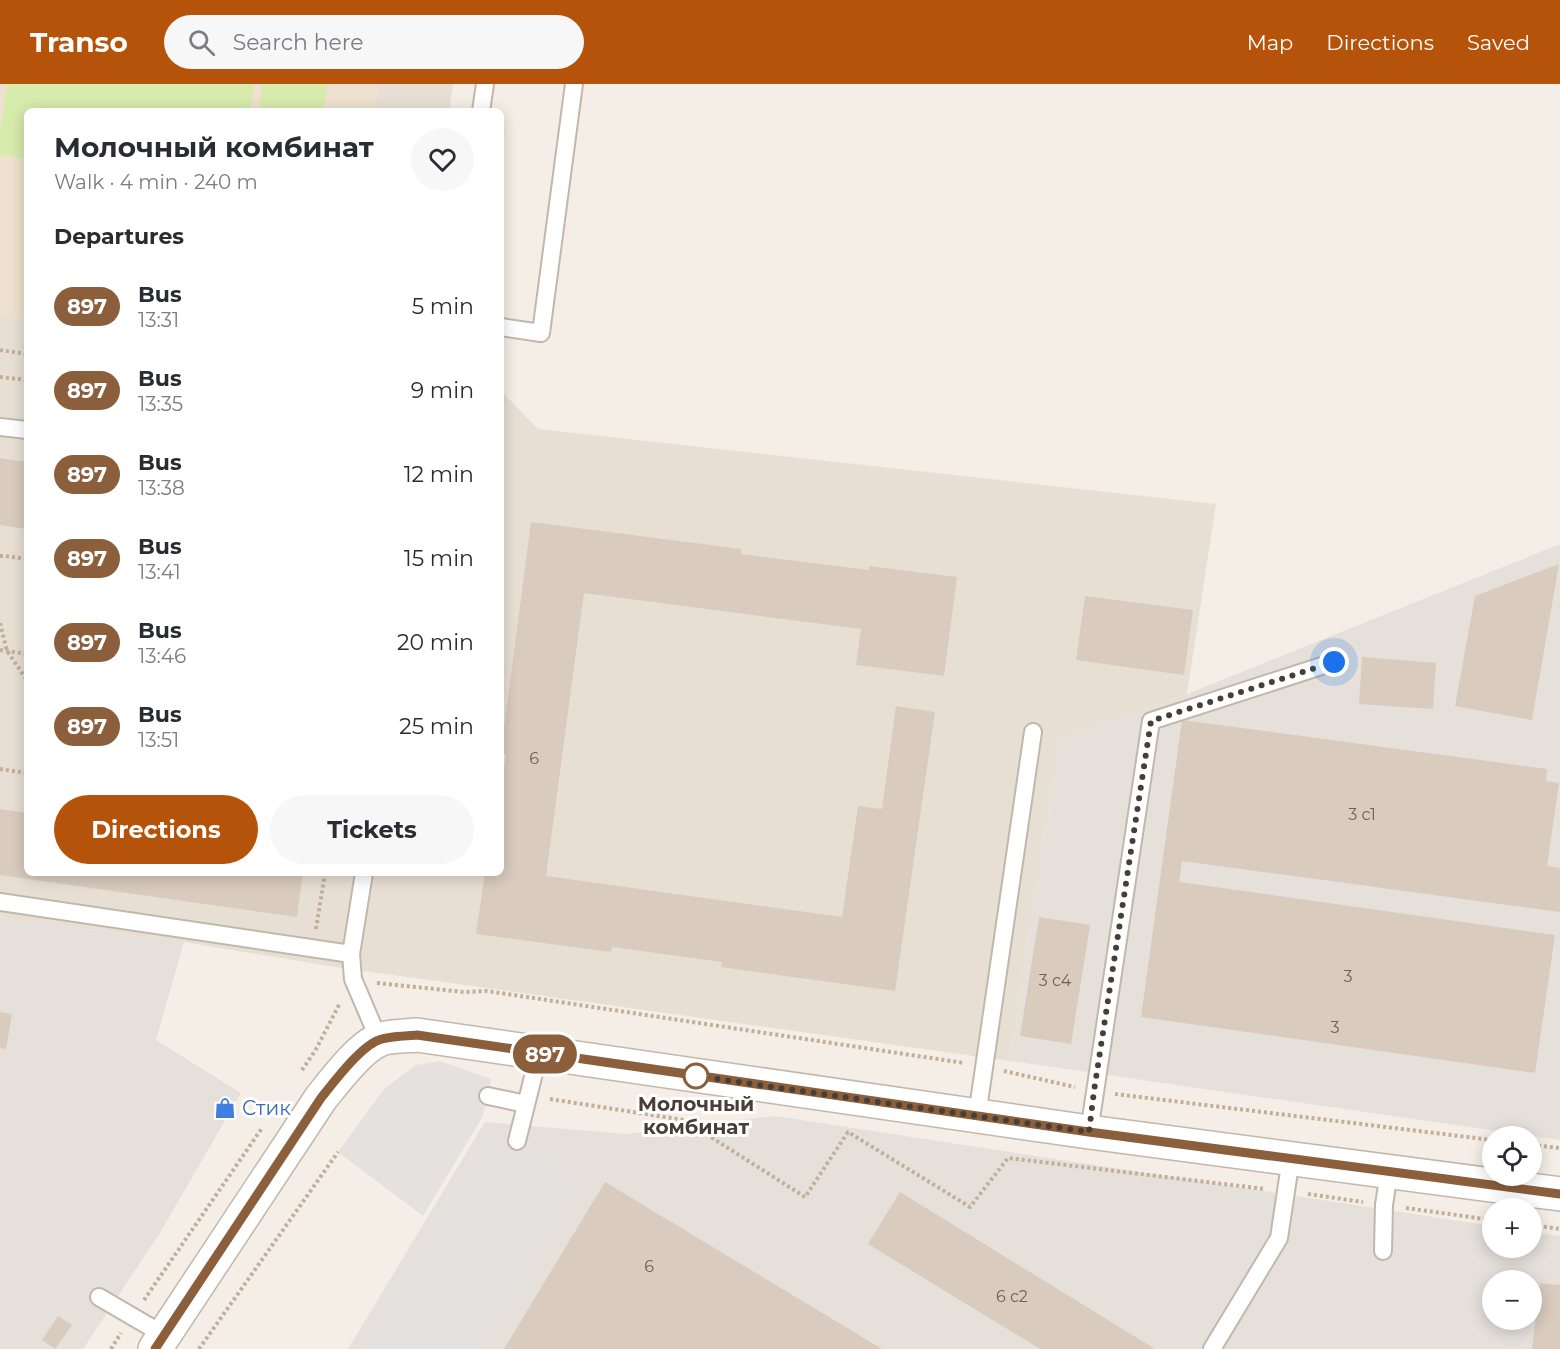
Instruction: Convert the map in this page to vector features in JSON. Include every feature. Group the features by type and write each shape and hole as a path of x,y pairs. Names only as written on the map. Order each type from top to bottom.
{"street":[{"path":"160,1342 321,1098 340,1074 362,1052 379,1040 417,1035 1089,1132 1560,1194"}],"lane":[{"path":"481,108 485,84"},
{"path":"504,327 541,333 574,84"},
{"path":"0,427 24,430"},
{"path":"1089,1132 1151,721 1334,662"},
{"path":"977,1116 1033,732"},
{"path":"364,876 351,954 353,979 379,1040"},
{"path":"0,902 351,954"},
{"path":"517,1141 539,1053"},
{"path":"488,1096 527,1100"},
{"path":"1212,1349 1279,1238 1291,1158"},
{"path":"1383,1251 1384,1205 1389,1172"},
{"path":"99,1297 132,1316 160,1342"}],"path":[{"path":"0,350 24,354"},
{"path":"0,377 24,380"},
{"path":"0,556 24,559"},
{"path":"0,624 7,651 24,676"},
{"path":"0,650 24,654"},
{"path":"0,770 24,773"},
{"path":"313,948 325,876"},
{"path":"301,1071 315,1051 353,979 464,992 487,991 984,1066 1094,1091 1482,1139"},
{"path":"527,1100 684,1120 805,1197 848,1132 970,1207 1008,1158 1285,1191 1482,1219"},
{"path":"111,1349 267,1120"},
{"path":"1542,1146 1560,1148"},
{"path":"199,1349 338,1152"},
{"path":"1542,1226 1560,1229"}],"shaded area":[{"path":"0,84 453,84 449,108 24,108 24,876 504,876 504,394 538,429 1216,504 1187,694 1060,738 1010,1061 335,967 184,942 0,917"},
{"path":"0,84 379,84 375,108 24,108 24,321 0,317"},
{"path":"1560,544 1560,1140 1542,1137 1542,1126 1482,1126 1482,1129 1010,1061 1060,738 1187,694"},
{"path":"0,917 184,942 156,1040 241,1093 161,1231 83,1349 0,1349"},
{"path":"440,1061 491,1079 483,1116 423,1216 338,1152 384,1089 416,1065"},
{"path":"775,1116 1482,1224 1482,1258 1542,1258 1542,1233 1560,1236 1560,1349 348,1349 485,1122 626,1134"},
{"path":"489,1125 584,1181 485,1349 356,1349"}],"green space":[{"path":"7,84 254,84 250,108 24,108 24,159 0,155 0,133"},
{"path":"262,84 327,84 323,108 259,108"}],"building":[{"path":"0,458 24,462 24,529 0,525"},
{"path":"531,522 741,549 741,554 869,570 869,566 957,577 944,676 856,665 861,629 584,593 546,876 842,917 858,806 882,809 896,706 935,712 895,991 721,967 722,962 612,947 611,952 476,934 485,876 504,876 506,754 504,754 504,728"},
{"path":"1559,564 1532,720 1455,706 1475,596"},
{"path":"1085,596 1193,610 1184,675 1076,660"},
{"path":"1362,657 1436,663 1433,709 1359,704"},
{"path":"1182,720 1547,769 1546,781 1559,783 1547,866 1560,868 1560,912 1182,861 1179,882 1555,935 1535,1073 1141,1017"},
{"path":"0,809 24,813 24,876 303,876 297,917 0,875"},
{"path":"1039,917 1090,925 1071,1044 1020,1036"},
{"path":"0,1012 12,1014 6,1049 0,1048"},
{"path":"605,1182 882,1349 504,1349"},
{"path":"900,1192 1155,1349 1040,1349 868,1244"},
{"path":"1542,1283 1560,1285 1560,1349 1532,1349 1534,1330 1542,1330"},
{"path":"58,1316 72,1325 55,1349 42,1340"}],"bus line":[{"name":"897","path":"155,1349 321,1098 340,1074 362,1052 379,1040 417,1035 1089,1132 1560,1194"}],"place":[{"name":"Молочный комбинат","path":"696,1076"},
{"name":"Стик","path":"225,1108"}],"route":[{"path":"696,1076 1089,1132 1151,721 1334,662"}]}
